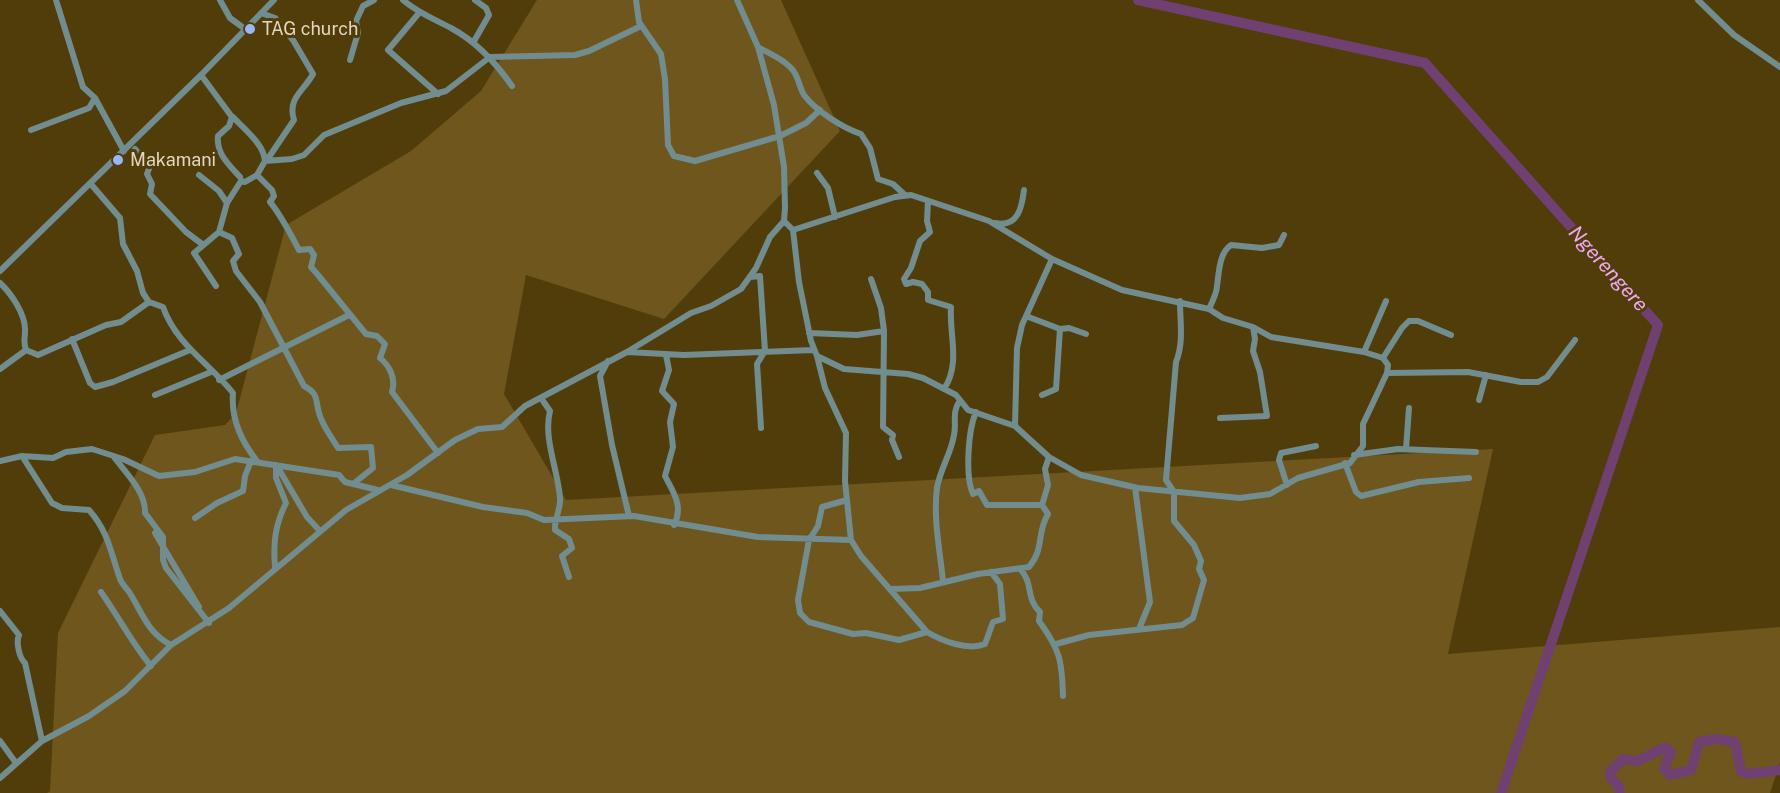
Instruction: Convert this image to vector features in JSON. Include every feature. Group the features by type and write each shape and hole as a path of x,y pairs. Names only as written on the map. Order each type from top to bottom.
{"street":[{"path":"56,0 83,87 95,98 124,150"},
{"path":"220,0 230,18 245,29"},
{"path":"0,271 201,75 274,0"},
{"path":"350,60 358,33 356,21 363,6 374,0"},
{"path":"403,0 419,13 452,28 473,43 490,57 512,86"},
{"path":"473,43 489,15 486,8 475,0"},
{"path":"636,0 636,16 661,54 665,79 668,144 674,156 696,161 780,136 806,123 820,110"},
{"path":"0,778 42,741 113,700 171,645 209,623 346,510 478,429 502,427 514,412 627,352 691,313 736,292 750,277 766,244 784,220 784,167 774,105 758,47 737,0"},
{"path":"1698,0 1734,35 1780,67"},
{"path":"216,286 194,253 219,232 227,203 241,181 245,182 257,175 294,120 291,109 298,91 313,74 293,40 275,18 261,13"},
{"path":"419,13 388,50 438,94"},
{"path":"266,160 284,162 304,155 324,135 401,103 438,94 452,87 490,57 575,55 589,51 641,26"},
{"path":"758,47 788,65 798,77 806,97 820,110 844,129 861,134 870,148 878,179 893,184 905,195 1003,224 1016,218 1021,209 1024,190"},
{"path":"201,75 232,117 252,137 266,160"},
{"path":"31,130 89,108 95,98"},
{"path":"232,117 229,126 218,136 217,146 226,162 240,177"},
{"path":"135,148 150,166 147,174 152,184 150,194 186,232 202,244"},
{"path":"817,174 828,188 834,217"},
{"path":"199,175 227,203"},
{"path":"257,175 272,190 274,196 270,202 280,213 282,224 299,250 310,249 314,255 311,267 366,334 377,336 384,344 380,358 389,365 394,386 392,392 438,453"},
{"path":"90,183 117,213 123,244 137,271 140,287 149,302 163,307 170,326 190,350 209,365 212,372 233,393 231,411 254,461"},
{"path":"793,230 905,195"},
{"path":"928,201 927,221 930,232 920,241 911,268 904,279 906,284 912,282 922,284 928,292 928,300 951,307 954,357 944,389"},
{"path":"784,220 793,230 799,282 809,333 825,388 846,433 847,500 851,540 855,550 927,632 939,639 960,644 979,646 986,644 993,622 1003,619 1000,584 991,572"},
{"path":"627,352 666,355 765,351 815,352 844,369 883,371 923,378 960,400 968,410 1015,426 1049,457 1081,475 1135,488 1250,498 1270,494 1320,470 1350,463 1363,446 1363,424 1373,407 1387,373 1388,366 1383,358 1364,352 1270,337 1253,327 1223,318 1209,309 1122,290 1052,259 989,221"},
{"path":"219,232 232,238 239,254 233,261 236,271 260,302 282,348 304,386 313,391 319,400 318,412 338,448 371,447 373,468 353,484"},
{"path":"1209,309 1217,286 1217,273 1227,247 1231,245 1271,248 1278,245 1284,235"},
{"path":"1015,426 1017,348 1026,316 1052,259"},
{"path":"750,277 760,276 765,351 757,364 761,428"},
{"path":"871,279 881,308 884,332 883,427 893,435 892,440 899,457"},
{"path":"0,284 10,292 21,313 26,329 23,340 26,350"},
{"path":"1056,644 1089,635 1189,622 1193,618 1203,580 1199,569 1199,555 1174,520 1174,492 1166,480 1176,362 1183,345 1179,329 1180,301"},
{"path":"1364,352 1386,301"},
{"path":"26,350 40,355 72,339 121,322 149,302"},
{"path":"219,380 349,315"},
{"path":"1026,316 1060,329 1069,328 1086,334"},
{"path":"1383,358 1402,327 1409,321 1418,321 1451,335"},
{"path":"1220,418 1267,416 1260,372 1253,351 1255,339 1253,327"},
{"path":"1042,395 1056,389 1060,329"},
{"path":"809,333 857,335 884,332"},
{"path":"72,339 90,383 95,387 113,382 190,350"},
{"path":"1387,373 1456,371 1521,382 1540,381 1546,378 1575,339"},
{"path":"0,369 26,350"},
{"path":"666,355 669,370 662,391 674,404 670,422 673,447 665,471 677,502 677,518 674,525"},
{"path":"608,361 600,376 612,445 629,516"},
{"path":"155,395 212,372"},
{"path":"1479,400 1486,375"},
{"path":"541,398 550,411 546,427 561,502 555,520 555,530 569,539 572,548 562,556 569,577"},
{"path":"944,581 937,531 937,490 944,462 954,439 953,423 960,400"},
{"path":"1406,449 1409,408"},
{"path":"996,421 1006,420 1017,411"},
{"path":"976,412 972,421 969,452 968,480 973,494 979,491 987,505 1042,505"},
{"path":"1287,485 1279,460 1280,454 1316,446"},
{"path":"0,462 22,456 53,458 66,452 84,449 114,456 159,476 195,472 233,459 339,475 353,484 378,490"},
{"path":"1354,455 1406,449 1476,452"},
{"path":"22,456 51,502 62,508 89,510 94,516 104,529 122,583 155,636 171,645"},
{"path":"114,456 146,503 145,513 163,537 164,564 171,577 209,623"},
{"path":"1042,505 1048,485 1045,468 1049,457"},
{"path":"195,518 217,503 243,491 245,476 254,461"},
{"path":"1345,463 1356,492 1361,496 1371,496 1419,482 1469,478"},
{"path":"276,465 307,517 320,531"},
{"path":"275,567 273,543 279,517 286,503 276,478 276,465"},
{"path":"390,485 483,507 527,513 541,519 629,516 758,537 851,540"},
{"path":"1135,488 1150,602 1139,629"},
{"path":"847,500 822,507 818,526 809,540 798,600 800,613 805,619 853,634 866,633 898,640 927,632"},
{"path":"1042,505 1048,514 1040,528 1040,548 1026,576 1030,603 1040,612 1039,621 1056,644 1061,665 1063,696"},
{"path":"155,533 164,550"},
{"path":"891,589 920,588 944,581 1029,567"},
{"path":"1020,569 1026,576"},
{"path":"101,592 122,621 137,649 151,666"},
{"path":"0,611 19,635 17,641 21,660 25,663 42,741"},
{"path":"0,741 16,763"}],"shaded area":[{"path":"537,0 781,0 840,131 664,319 526,275 504,394 566,500 1493,449 1448,654 1780,627 1780,763 1770,793 47,793 50,791 58,633 155,435 225,425 236,413 286,225 411,151 481,91"}],"waterway":[{"name":"Ngerengere","path":"1138,0 1425,63 1658,325 1501,793"},
{"path":"1620,793 1619,786 1611,778 1610,772 1623,759 1638,761 1665,747 1671,752 1664,768 1670,775 1691,770 1699,742 1717,739 1735,742 1741,772 1749,774 1780,770"}],"place":[{"name":"TAG church","path":"250,29"},
{"name":"Makamani","path":"118,160"}]}
